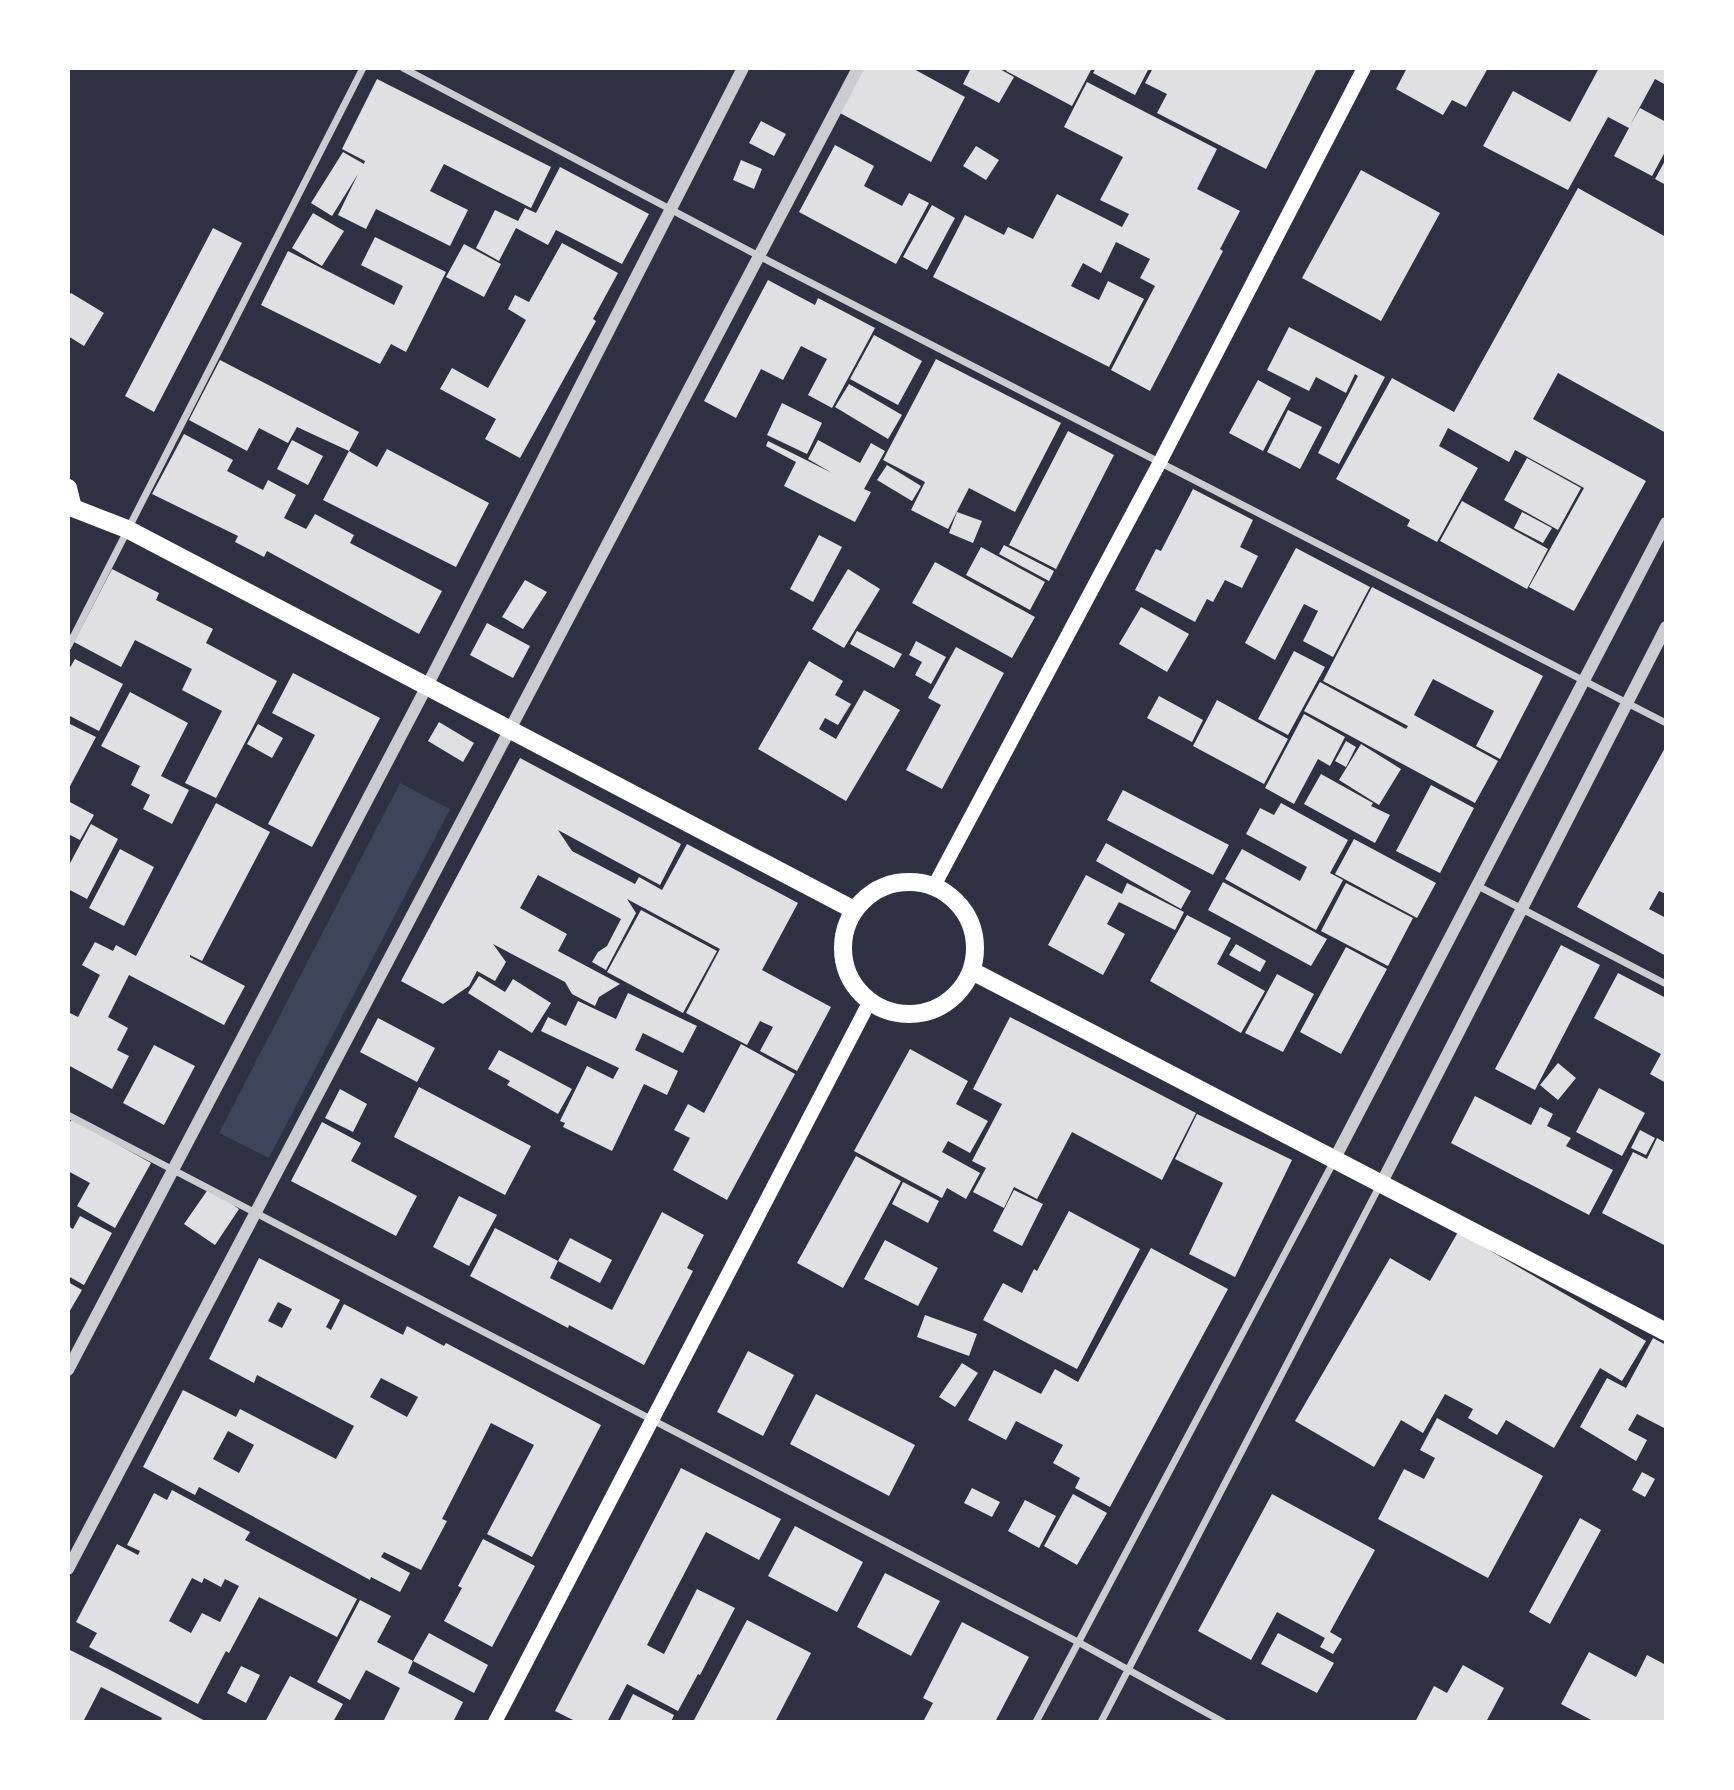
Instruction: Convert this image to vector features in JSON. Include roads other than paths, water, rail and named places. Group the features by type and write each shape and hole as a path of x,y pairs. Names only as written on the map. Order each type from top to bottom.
{"main road":[{"path":"934,886 1160,462 1364,68"},
{"path":"68,488 71,509 127,529 854,910"},
{"path":"912,882 934,886 951,897 970,921 976,951 972,971 959,992 940,1007 916,1014 892,1012 870,1001 856,986 846,969 843,948 846,929 854,910 870,894 890,885 912,882"},
{"path":"972,971 1666,1332"},
{"path":"495,1722 870,1001"}],"street":[{"path":"68,647 363,68"},
{"path":"404,68 759,256 1666,723"},
{"path":"68,1370 427,686 743,68"},
{"path":"68,1569 858,68"},
{"path":"1036,1722 1334,1160 1666,523"},
{"path":"1101,1722 1381,1184 1666,627"},
{"path":"1475,885 1666,984"},
{"path":"68,1115 1078,1642 1223,1722"}]}
